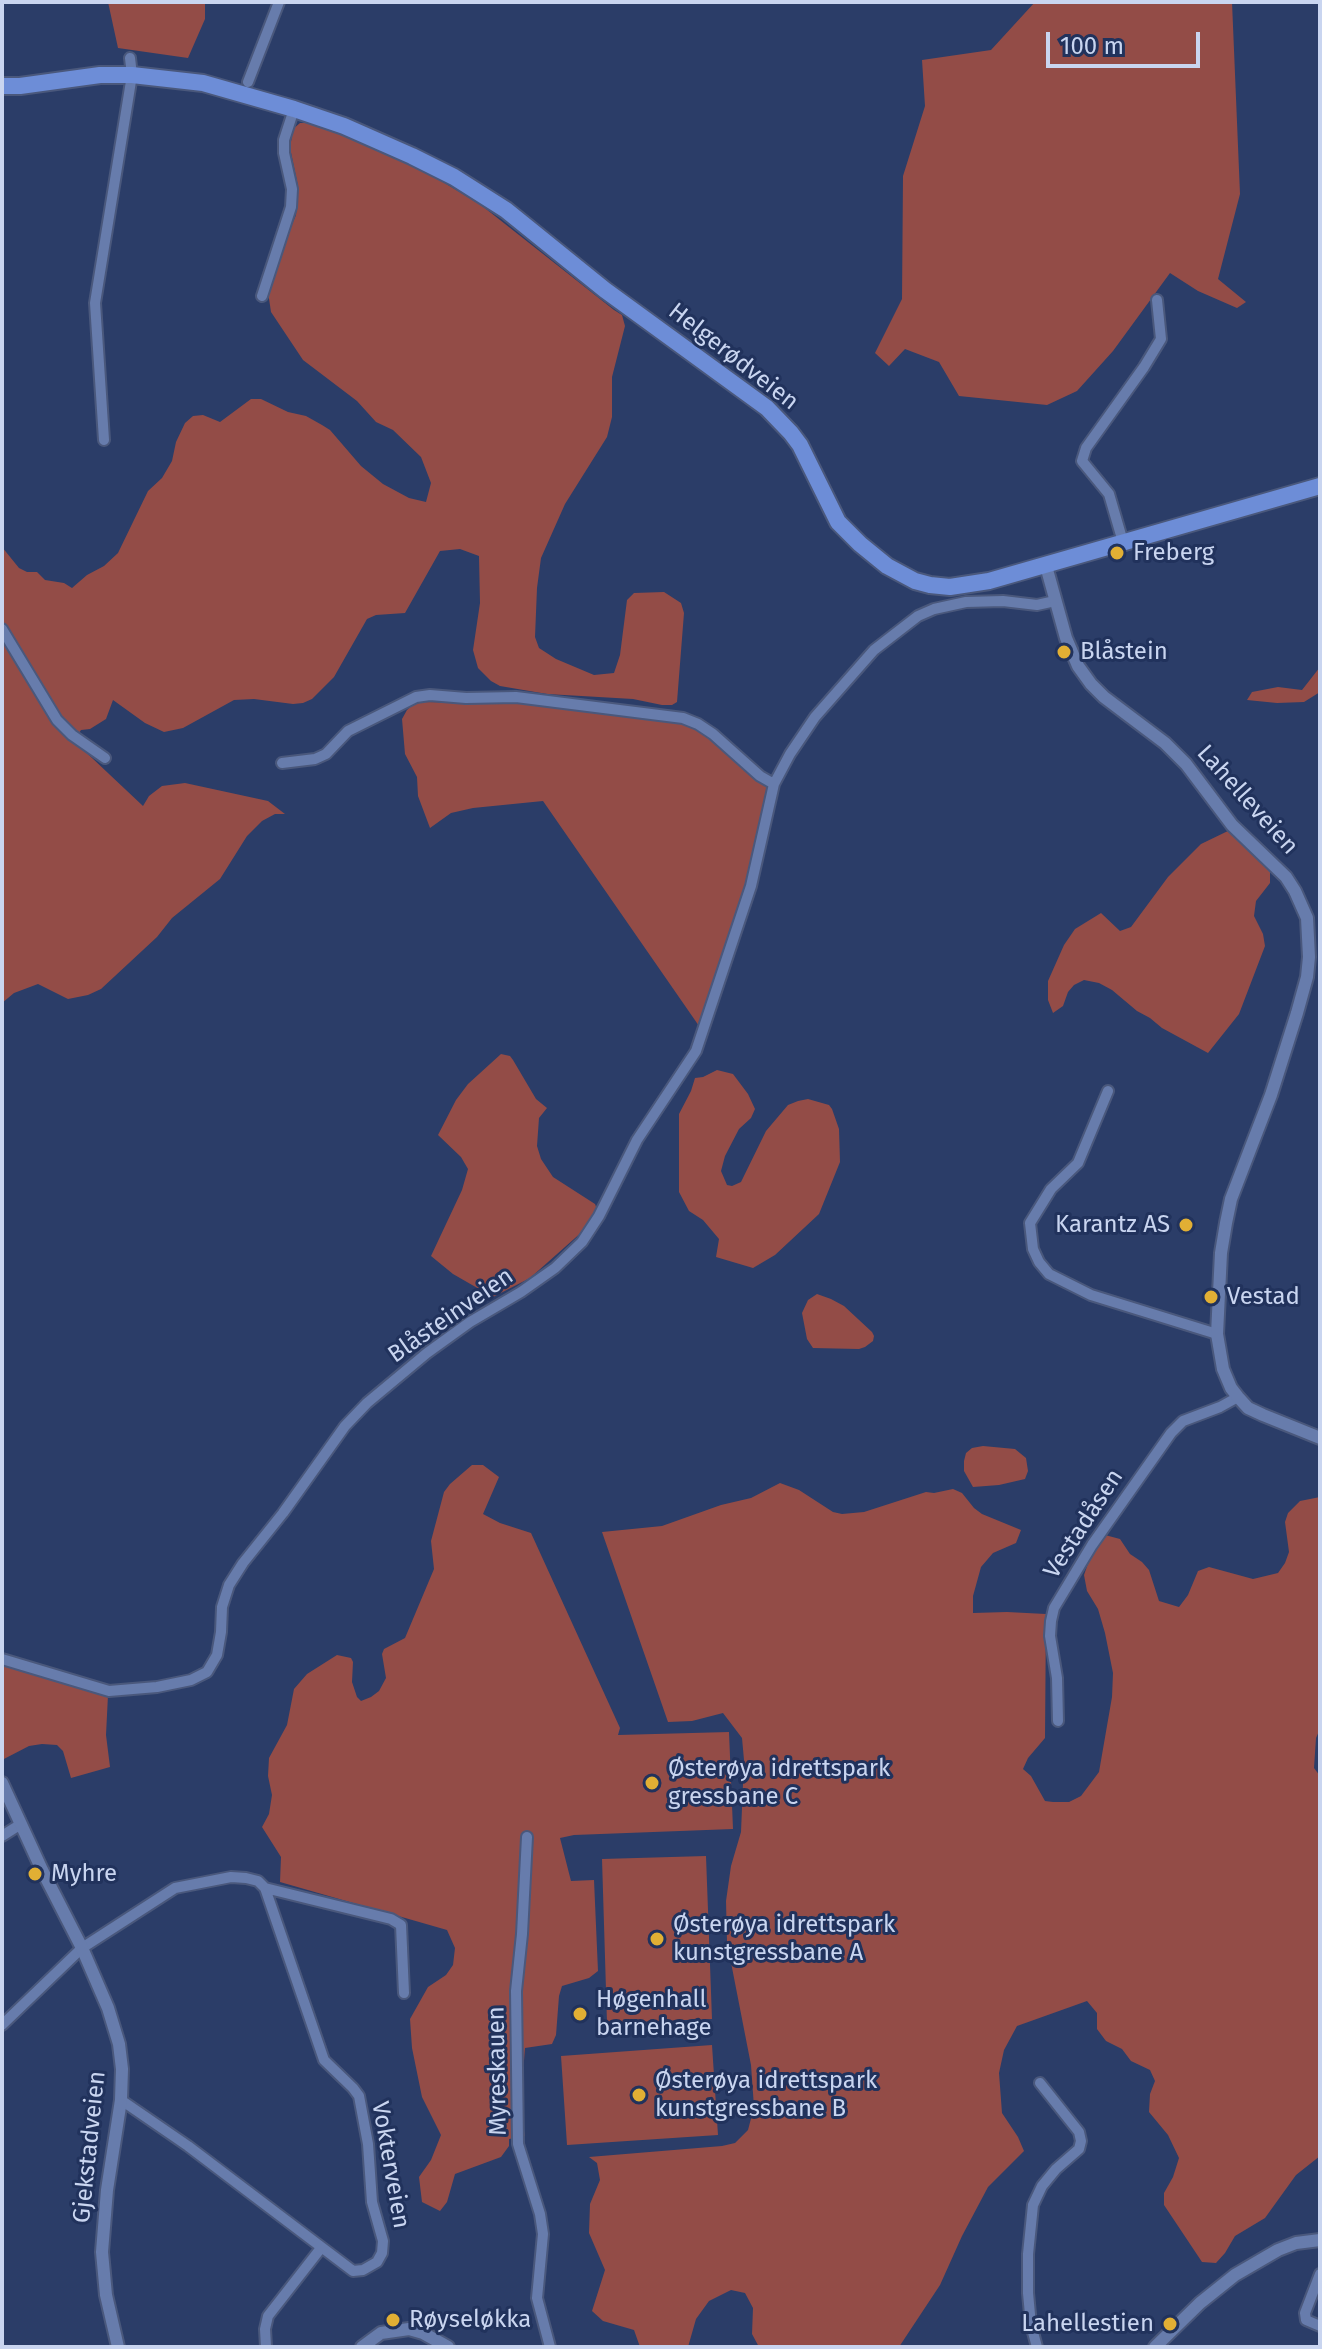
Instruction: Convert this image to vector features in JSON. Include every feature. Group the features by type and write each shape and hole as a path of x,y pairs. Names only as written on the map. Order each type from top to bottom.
{"main road":[{"name":"Helgerødveien","path":"2,86 100,75 131,66 203,83 344,126 454,177 489,198 605,290 767,408 800,445 838,522 898,574 930,585 950,587 989,581 1320,486"}],"street":[{"path":"248,82 279,2"},
{"path":"104,440 95,303 131,66"},
{"path":"262,296 291,207 292,189 284,140 294,109"},
{"path":"1123,542 1109,494 1082,461 1086,448 1161,339 1157,300"},
{"name":"Lahelleveien","path":"1046,566 1066,638 1078,666 1091,684 1165,743 1186,764 1232,825 1286,877 1314,938 1307,977 1271,1095 1231,1199 1221,1253 1217,1334 1223,1369 1238,1397"},
{"name":"Blåsteinveien","path":"2,1659 109,1691 157,1687 191,1680 207,1672 217,1655 222,1607 229,1585 345,1426 367,1403 427,1353 555,1268 582,1242 599,1216 637,1140 696,1051 751,886 774,784 790,754 835,693 874,650 918,616 934,609 966,602 1003,601 1037,605 1055,601"},
{"path":"2,629 57,720 72,735 105,758"},
{"path":"282,763 315,759 326,754 348,731 416,697 516,697 683,718 713,734 760,776 774,784"},
{"path":"1108,1091 1078,1163 1051,1189 1030,1223 1033,1249 1049,1274 1091,1295 1217,1334"},
{"path":"1238,1397 1248,1408 1320,1438"},
{"name":"Vestadåsen","path":"1058,1721 1057,1678 1050,1636 1054,1608 1092,1545 1171,1433 1183,1421 1238,1397"},
{"name":"Gjekstadveien","path":"2,1783 82,1948 114,2024 122,2069 121,2100 107,2190 102,2252 106,2295 118,2347"},
{"path":"2,1836 21,1824"},
{"name":"Myreskauen","path":"527,1837 516,1991 518,2144 540,2214 543,2234 537,2298 550,2347"},
{"path":"2,2025 82,1948 175,1888 231,1877 258,1881 265,1888 391,1919 401,1925 404,1993"},
{"name":"Vokterveien","path":"121,2100 188,2146 353,2271 363,2270 377,2262 383,2241 372,2202 368,2144 359,2096 324,2060 265,1888"},
{"path":"1037,2347 1028,2293 1029,2232 1033,2205 1042,2186 1079,2149 1081,2141 1079,2132 1040,2083"},
{"path":"1155,2347 1200,2303 1235,2275 1287,2246 1320,2240"},
{"path":"269,2347 265,2329 268,2316 321,2248"},
{"path":"1320,2274 1305,2313 1306,2320 1320,2326"},
{"path":"362,2347 381,2333 409,2329 448,2347"}],"shaded area":[{"path":"108,2 205,2 205,19 188,58 118,48"},
{"path":"1035,2 1232,2 1240,194 1218,279 1246,302 1237,308 1198,291 1170,273 1113,351 1077,391 1047,405 959,396 939,362 905,349 889,366 875,353 902,299 903,176 925,106 922,60 991,50"},
{"path":"300,123 357,137 438,179 481,205 622,315 625,326 612,377 612,417 607,437 565,504 541,558 535,637 539,648 556,659 594,675 614,673 620,655 627,600 634,593 664,592 681,603 684,613 677,702 662,705 633,699 547,694 500,686 491,681 478,668 473,650 480,603 479,556 460,549 440,551 405,613 376,615 367,619 334,677 312,699 293,704 234,700 183,728 164,732 145,723 113,700 106,719 90,729 81,730 74,741 143,806 149,796 162,786 185,783 268,801 285,814 275,814 262,821 247,836 220,879 172,918 157,937 101,989 68,999 38,984 14,993 2,1003 2,547 19,568 37,572 45,580 64,583 72,588 118,553 148,491 162,478 172,461 185,423 193,416 203,415 220,422 251,399 261,399 322,425 383,484 409,498 426,502 431,483 421,457 393,430 376,422 357,401 303,360 271,312 268,292 296,215 298,186 290,148 293,129"},
{"path":"1320,667 1320,692 1304,702 1247,700 1252,692 1278,687 1302,690"},
{"path":"414,703 543,704 640,715 691,725 756,771 768,786 770,797 742,899 699,1026 543,801 451,813 430,828 418,796 417,777 405,754 402,719"},
{"path":"1230,830 1270,872 1270,883 1256,901 1254,916 1265,946 1239,1014 1208,1053 1162,1028 1099,983 1084,980 1074,985 1063,1006 1053,1013 1048,1000 1048,981 1075,929 1101,913 1120,931 1131,927 1168,877 1201,844"},
{"path":"501,1054 510,1056 536,1099 547,1108 539,1118 537,1146 541,1159 553,1177 595,1204 597,1209 583,1231 530,1278 493,1297 453,1274 431,1256 462,1190 468,1169 461,1157 438,1135 468,1084"},
{"path":"717,1070 733,1074 755,1109 751,1118 739,1129 725,1156 721,1171 727,1185 741,1182 766,1131 788,1105 808,1099 829,1105 839,1129 840,1162 819,1214 775,1255 753,1268 716,1257 719,1239 703,1220 689,1211 679,1192 679,1114 695,1078"},
{"path":"817,1294 844,1306 872,1332 873,1341 859,1349 813,1348 807,1339 802,1313 808,1300"},
{"path":"972,1448 1015,1449 1026,1458 1028,1471 1025,1479 973,1487 964,1471 964,1461 966,1453"},
{"path":"472,1465 483,1465 499,1477 483,1514 531,1533 620,1728 618,1735 729,1732 733,1829 560,1838 571,1881 594,1880 598,1971 589,1978 562,1986 556,2035 552,2044 525,2048 520,2112 525,2136 509,2139 509,2146 501,2157 455,2174 447,2202 440,2211 422,2202 419,2177 431,2160 441,2135 422,2097 412,2048 410,2019 428,1987 446,1975 453,1965 455,1948 447,1930 280,1882 281,1857 262,1827 269,1814 272,1795 268,1776 269,1758 287,1725 294,1689 307,1674 337,1655 351,1658 352,1682 361,1701 379,1691 386,1678 384,1649 405,1638 434,1569 431,1541 444,1492"},
{"path":"780,1483 842,1514 864,1512 926,1492 953,1489 962,1493 982,1514 1021,1530 1016,1543 993,1553 981,1567 973,1596 973,1613 1046,1614 1045,1738 1023,1769 1031,1776 1045,1801 1053,1802 1069,1802 1081,1796 1099,1772 1113,1673 1098,1609 1087,1591 1084,1575 1091,1555 1105,1535 1120,1539 1130,1554 1149,1570 1159,1601 1179,1607 1198,1571 1209,1567 1253,1579 1278,1573 1289,1552 1285,1522 1288,1513 1300,1501 1320,1497 1320,1729 1316,1738 1314,1768 1320,1776 1320,2156 1296,2175 1265,2218 1235,2236 1216,2263 1202,2262 1164,2205 1164,2193 1179,2158 1168,2135 1149,2112 1150,2094 1155,2081 1150,2070 1131,2061 1122,2049 1106,2041 1097,2029 1097,2013 1087,2001 1017,2026 1004,2050 999,2073 1002,2113 1024,2151 988,2187 940,2285 899,2347 759,2347 752,2334 753,2308 745,2293 731,2290 709,2301 696,2319 688,2347 640,2347 634,2330 603,2321 592,2311 605,2270 589,2233 590,2204 600,2180 597,2163 589,2157 735,2143 748,2130 754,2107 751,2065 727,1942 726,1901 731,1866 741,1832 742,1738 723,1713 692,1721 668,1722 602,1532 662,1526 751,1498"},
{"path":"2,1662 64,1684 108,1695 106,1735 110,1767 71,1778 63,1751 57,1745 42,1744 29,1746 2,1760"},
{"name":"Østerøya idrettspark kunstgressbane A","path":"706,1856 712,2019 607,2023 602,1859"},
{"name":"Østerøya idrettspark kunstgressbane B","path":"712,2045 718,2135 567,2145 561,2056"}],"place":[{"name":"Freberg","path":"1117,553"},
{"name":"Blåstein","path":"1064,652"},
{"name":"Karantz AS","path":"1186,1225"},
{"name":"Vestad","path":"1211,1297"},
{"name":"Østerøya idrettspark gressbane C","path":"652,1783"},
{"name":"Myhre","path":"35,1874"},
{"name":"Østerøya idrettspark kunstgressbane A","path":"657,1939"},
{"name":"Høgenhall barnehage","path":"580,2014"},
{"name":"Østerøya idrettspark kunstgressbane B","path":"639,2095"},
{"name":"Røyseløkka","path":"393,2320"},
{"name":"Lahellestien","path":"1170,2324"}]}
